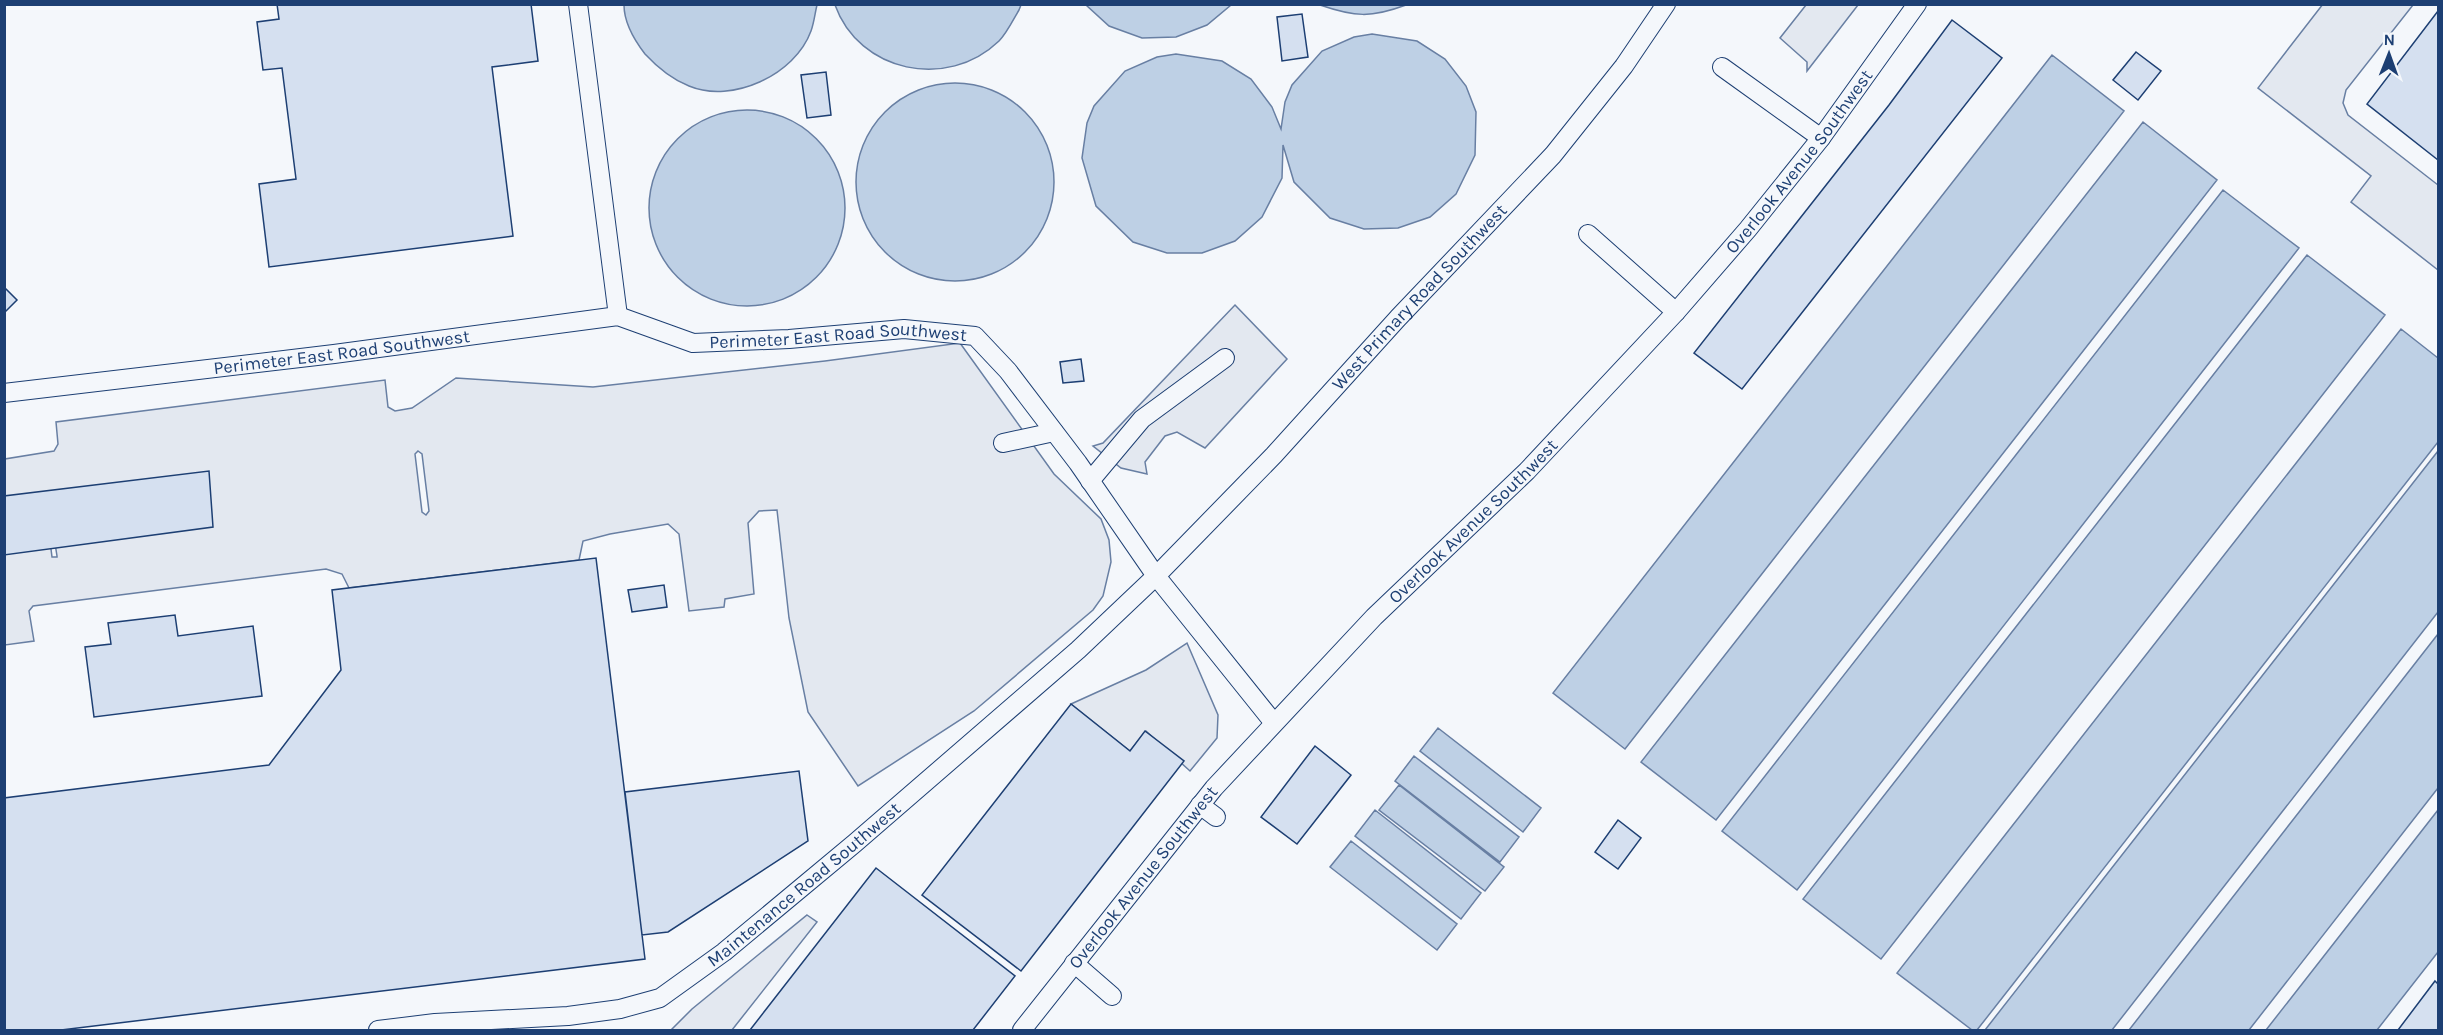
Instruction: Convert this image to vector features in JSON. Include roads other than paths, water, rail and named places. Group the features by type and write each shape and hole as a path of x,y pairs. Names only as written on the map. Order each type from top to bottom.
{"lane":[{"path":"578,4 618,316"},
{"name":"West Primary Road Southwest","path":"1156,576 1274,455 1398,318 1553,155 1624,66 1666,4"},
{"name":"Overlook Avenue Southwest","path":"1022,1030 1200,806 1274,723 1381,609 1534,463 1676,312 1748,229 1821,138 1917,4"},
{"path":"1722,67 1821,138"},
{"path":"1588,234 1676,312"},
{"name":"Perimeter East Road Southwest","path":"4,393 346,352 618,316 693,343 789,339 903,329 975,336 1008,371 1090,481 1156,576 1274,723"},
{"path":"1090,481 1142,419 1225,358"},
{"path":"1003,443 1054,432"},
{"name":"Maintenance Road Southwest","path":"378,1030 569,1023 660,998 724,952 855,843 1069,657 1156,576"},
{"path":"1200,806 1216,817"},
{"path":"1074,963 1112,996"}],"water":[{"path":"817,4 811,31 803,47 791,61 760,82 724,91 706,91 689,86 660,68 645,54 634,37 628,25 624,5"},
{"path":"835,4 1021,5 1002,38 978,57 955,66 931,69 906,67 884,59 863,46 847,28"},
{"path":"1086,5 1231,5 1207,25 1176,37 1142,38 1109,26"},
{"path":"1320,5 1406,5 1373,14 1353,14"},
{"path":"1372,34 1417,41 1445,59 1466,86 1476,112 1475,155 1456,194 1430,217 1398,228 1364,229 1330,218 1294,182 1283,145 1282,178 1262,217 1235,241 1202,253 1167,253 1133,242 1096,206 1082,158 1087,123 1094,106 1125,71 1157,57 1176,54 1222,61 1251,79 1272,107 1281,129 1285,102 1292,85 1322,51 1354,37"},
{"path":"2052,55 2124,111 1625,749 1553,693"},
{"path":"955,83 984,87 1002,95 1025,112 1042,135 1050,153 1054,182 1050,211 1042,229 1025,252 1002,269 984,277 955,281 926,277 908,269 885,252 868,229 860,211 856,182 860,153 868,135 885,112 908,95 926,87"},
{"path":"737,110 757,110 793,121 802,126 823,146 838,170 845,198 845,218 838,246 829,263 809,284 785,299 757,306 737,306 709,299 692,290 665,263 653,236 649,218 649,198 656,170 665,153 692,126 719,114"},
{"path":"2143,122 2217,180 1716,820 1641,762"},
{"path":"2223,190 2299,248 1797,890 1722,831"},
{"path":"2307,255 2385,315 1881,959 1803,899"},
{"path":"2401,329 2438,358 2438,442 1977,1030 1972,1030 1897,973"},
{"path":"2438,451 2438,612 2112,1030 1985,1030"},
{"path":"2438,634 2438,788 2249,1030 2129,1030"},
{"path":"1438,728 1541,808 1523,832 1420,751"},
{"path":"1414,756 1519,837 1500,862 1395,781"},
{"path":"1399,785 1504,867 1485,891 1379,810"},
{"path":"1375,810 1481,893 1461,919 1355,836"},
{"path":"2438,810 2438,952 2377,1030 2266,1030"},
{"path":"1351,841 1457,924 1437,950 1330,867"}]}
